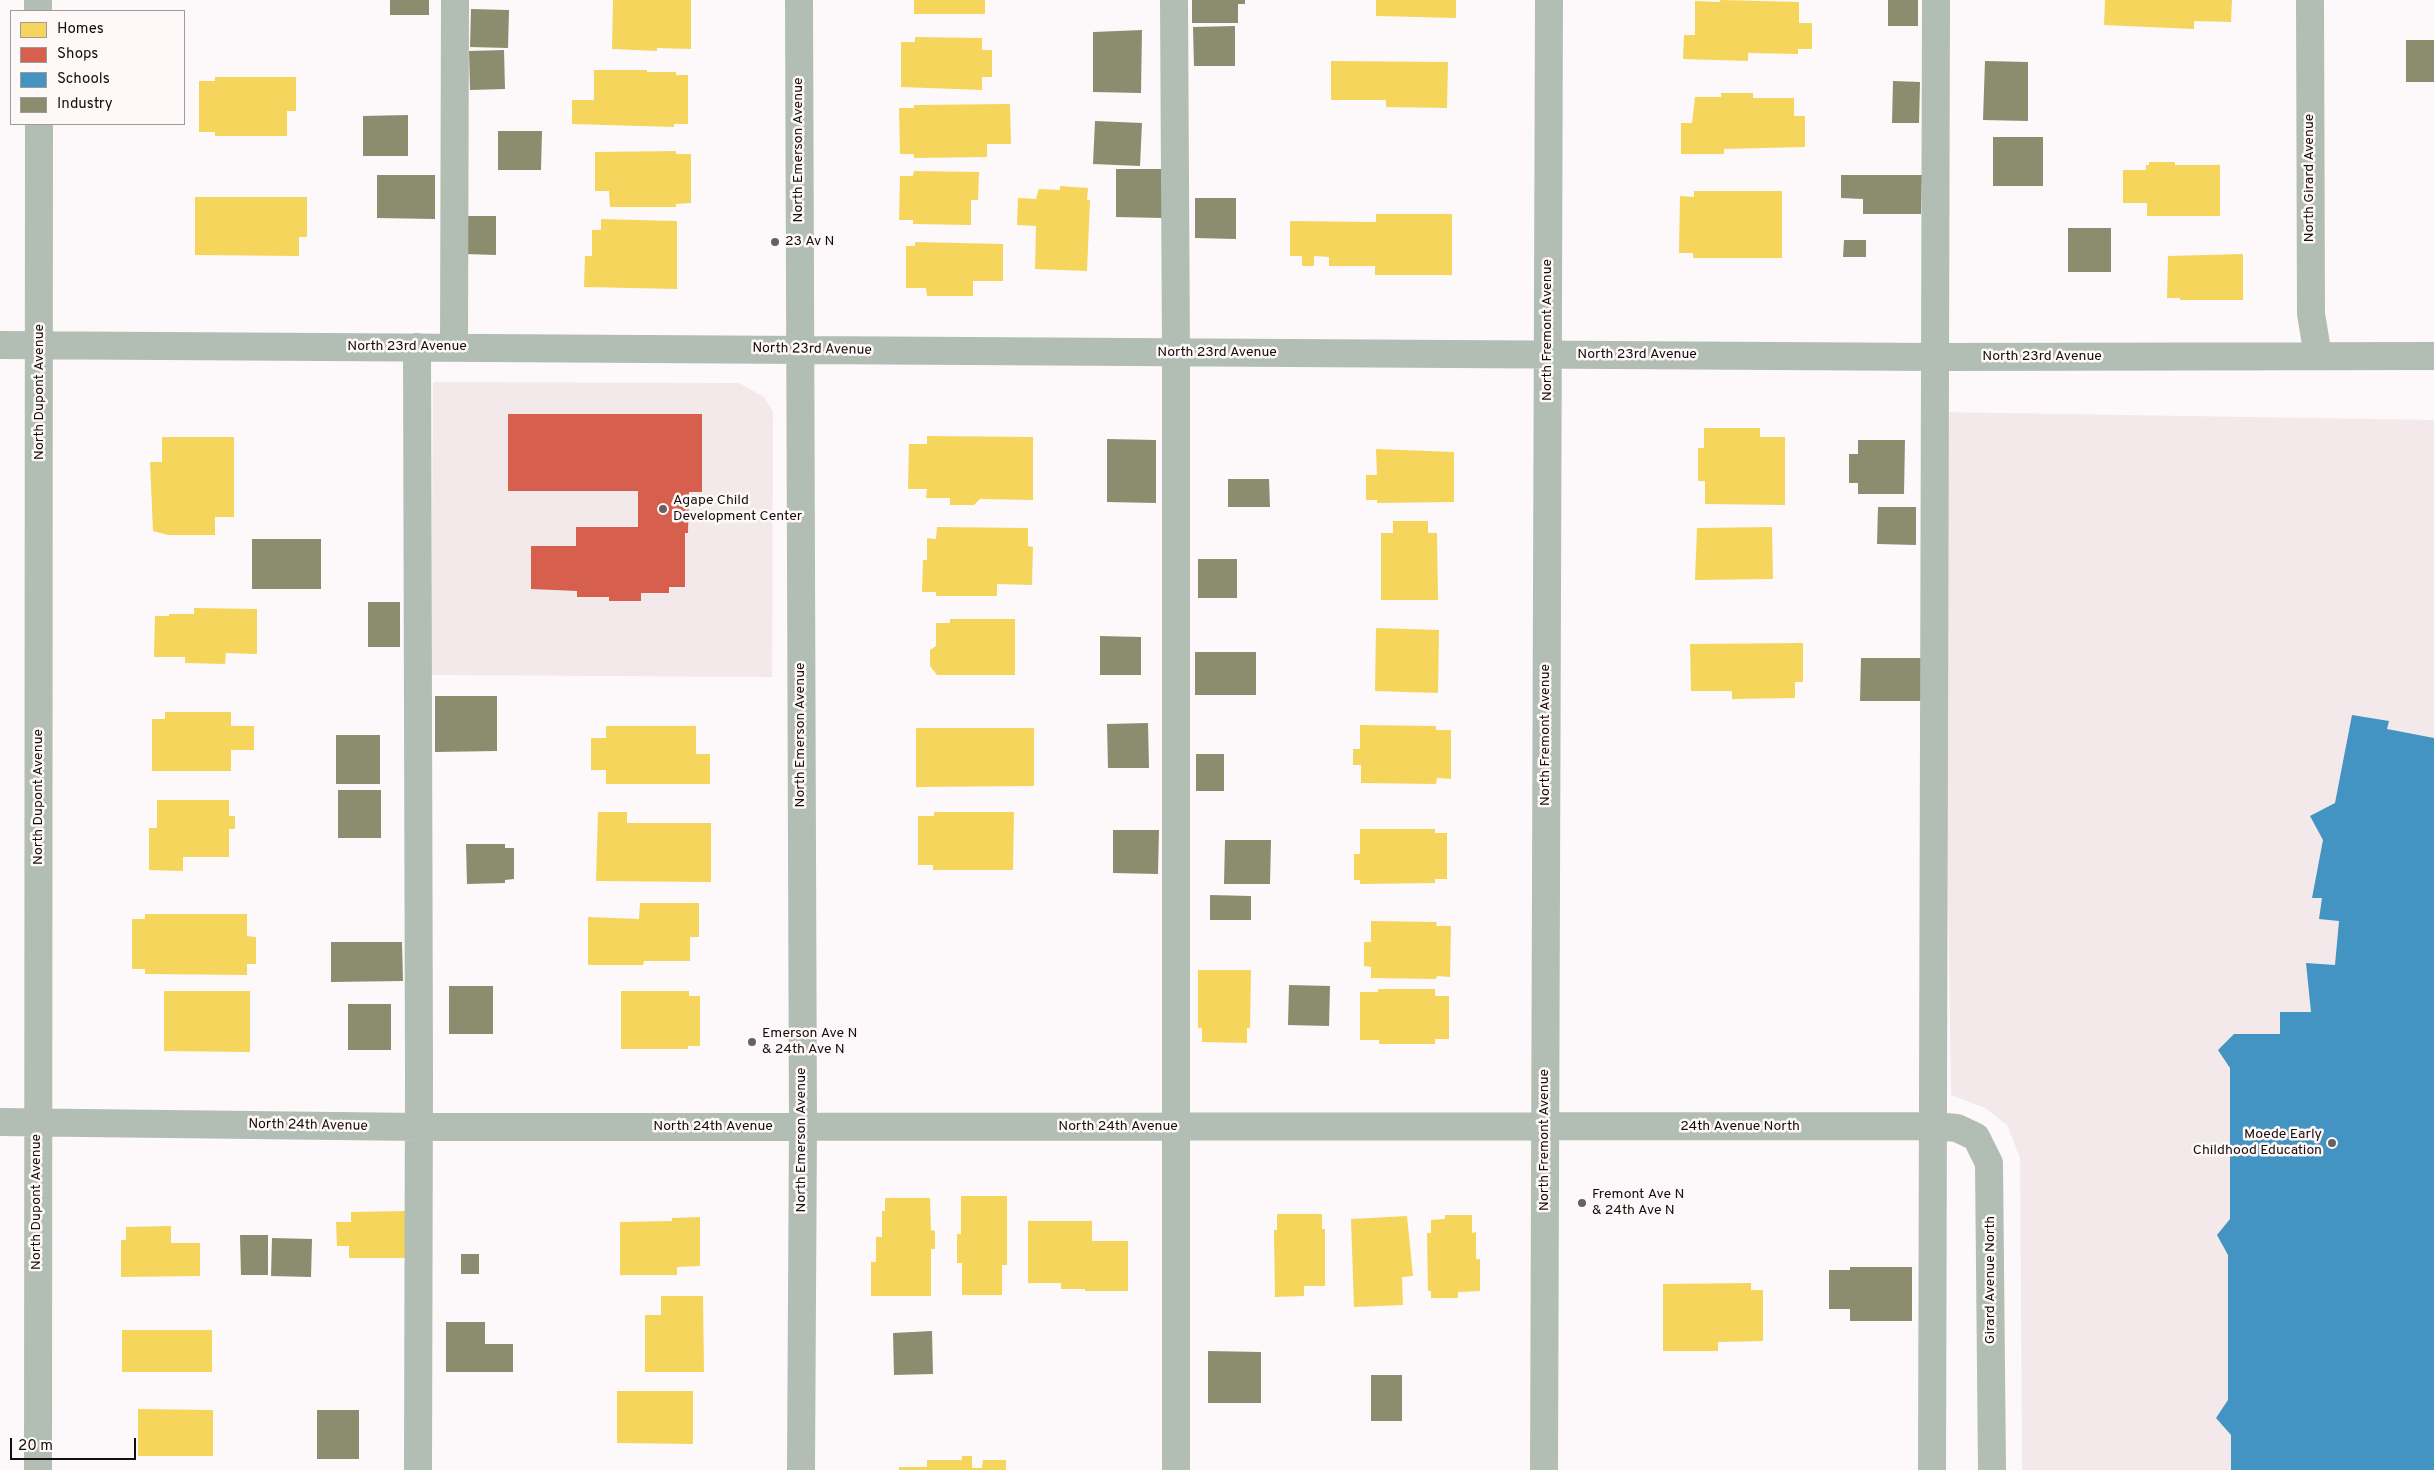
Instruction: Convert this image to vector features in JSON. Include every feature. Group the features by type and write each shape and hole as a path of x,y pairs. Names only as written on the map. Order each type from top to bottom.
{"street":[{"path":"454,347 455,0"},
{"name":"North Emerson Avenue","path":"799,0 803,1127 801,1470"},
{"path":"1174,0 1176,353 1176,1470"},
{"name":"North Fremont Avenue","path":"1544,1470 1549,0"},
{"path":"1932,1470 1936,0"},
{"name":"North Girard Avenue","path":"2310,0 2311,314 2318,356"},
{"name":"North Dupont Avenue","path":"38,1470 39,125"},
{"name":"North 23rd Avenue","path":"0,345 418,346 1176,353 1936,357 2434,356"},
{"path":"418,346 420,1127 418,1470"},
{"name":"North 24th Avenue","path":"0,1122 420,1127 1545,1128"},
{"name":"24th Avenue North","path":"1545,1128 1934,1126"},
{"name":"Girard Avenue North","path":"1934,1126 1958,1128 1976,1137 1989,1163 1992,1470"}],"shaded area":[{"path":"433,382 739,383 764,397 773,412 772,677 431,675"},
{"path":"1941,412 2434,420 2434,1470 2022,1470 2020,1158 2007,1125 1985,1108 1951,1095"}],"building: Homes":[{"path":"613,0 691,0 691,49 657,48 657,51 612,49"},
{"path":"914,0 985,0 985,14 914,14"},
{"path":"1376,0 1456,0 1456,18 1376,16"},
{"path":"1720,0 1799,2 1799,23 1812,23 1812,49 1798,49 1798,54 1748,53 1748,61 1683,59 1684,35 1695,35 1695,1 1720,2"},
{"path":"2105,0 2232,0 2231,22 2194,21 2194,29 2104,25"},
{"path":"915,37 982,38 982,50 992,50 992,77 982,77 982,90 901,87 901,42 915,42"},
{"path":"1331,61 1448,62 1447,108 1386,107 1386,100 1331,100"},
{"path":"594,70 647,70 647,72 676,72 676,75 688,75 688,124 674,124 674,127 572,124 572,100 594,100"},
{"path":"215,77 296,77 296,111 287,111 287,136 215,136 215,132 199,132 199,81 215,81"},
{"path":"1721,93 1753,93 1753,98 1794,98 1794,116 1805,116 1805,147 1724,149 1724,154 1681,154 1681,123 1692,123 1695,97 1721,97"},
{"path":"1010,104 1011,144 987,144 987,157 914,158 914,154 900,154 899,108 914,108 914,105"},
{"path":"676,151 676,154 691,154 691,203 676,204 676,207 610,207 609,191 595,191 595,152"},
{"path":"2149,162 2175,162 2175,165 2220,165 2220,216 2147,216 2147,203 2123,203 2123,170 2146,170 2146,165 2149,165"},
{"path":"914,171 979,172 978,200 971,200 971,225 913,224 913,220 899,220 900,176 913,176"},
{"path":"1060,186 1088,188 1087,200 1090,200 1087,271 1035,269 1036,226 1017,225 1018,198 1036,199 1039,189 1060,190"},
{"path":"1694,191 1782,191 1782,258 1693,258 1693,253 1679,253 1680,196 1694,197"},
{"path":"195,197 307,197 307,237 299,237 299,256 195,255"},
{"path":"1376,214 1452,214 1452,275 1375,275 1375,266 1329,266 1329,257 1314,256 1314,266 1302,266 1302,256 1290,256 1290,221 1376,222"},
{"path":"601,219 677,221 677,289 584,287 585,256 592,256 592,230 601,230"},
{"path":"915,242 1003,244 1003,281 973,281 973,296 927,296 926,288 906,288 906,246 915,246"},
{"path":"2243,254 2243,300 2180,300 2180,298 2167,298 2168,256"},
{"path":"1704,428 1760,428 1760,437 1785,437 1785,505 1705,504 1705,481 1698,481 1698,448 1704,448"},
{"path":"927,436 1033,437 1033,500 980,499 974,505 950,505 950,498 926,498 927,489 908,489 909,444 927,444"},
{"path":"162,437 234,437 234,517 215,517 215,535 168,535 153,531 150,462 162,462"},
{"path":"1376,449 1454,452 1454,502 1377,503 1377,500 1366,500 1366,475 1377,475"},
{"path":"1393,521 1428,521 1428,533 1437,533 1438,600 1381,600 1381,533 1393,533"},
{"path":"937,527 1028,528 1028,546 1033,547 1032,585 997,584 997,596 936,596 936,592 922,592 923,560 927,560 927,538 936,539"},
{"path":"1772,527 1773,579 1695,580 1697,528"},
{"path":"194,608 257,609 257,654 226,653 225,664 185,663 185,657 154,657 155,616 194,614"},
{"path":"950,619 1015,619 1015,675 937,675 930,666 930,650 936,646 936,623 950,623"},
{"path":"1376,628 1439,630 1438,693 1375,691"},
{"path":"1803,643 1803,682 1795,682 1795,698 1732,699 1732,691 1691,691 1690,644"},
{"path":"165,712 231,712 231,726 254,726 254,750 231,750 231,771 152,771 152,719 165,719"},
{"path":"1360,725 1436,726 1436,730 1451,730 1451,779 1437,778 1436,784 1361,783 1361,765 1353,765 1353,749 1360,749"},
{"path":"606,726 696,726 696,754 710,754 710,784 606,784 606,770 591,770 591,738 606,738"},
{"path":"916,728 1034,728 1034,786 916,787"},
{"path":"157,800 229,800 229,816 235,816 235,829 229,829 229,857 183,857 183,871 149,870 149,828 157,828"},
{"path":"598,812 627,812 627,823 711,823 711,882 596,881"},
{"path":"934,812 1014,812 1013,870 933,870 933,865 918,865 918,816 934,816"},
{"path":"1360,829 1435,829 1435,833 1447,833 1447,879 1435,879 1435,883 1360,884 1360,880 1354,880 1354,854 1360,854"},
{"path":"640,903 699,903 699,937 690,937 690,961 644,961 643,965 588,965 588,917 639,919"},
{"path":"145,914 247,914 247,936 256,937 256,964 247,964 247,975 145,974 145,969 132,969 132,919 145,919"},
{"path":"1371,921 1437,922 1436,926 1451,926 1450,977 1437,976 1436,979 1371,978 1371,967 1364,966 1364,942 1371,942"},
{"path":"1198,970 1251,970 1250,1028 1247,1028 1247,1043 1202,1042 1202,1028 1198,1028"},
{"path":"1378,989 1435,989 1435,996 1449,996 1449,1039 1435,1039 1435,1044 1379,1044 1379,1040 1360,1040 1360,992 1378,992"},
{"path":"164,991 250,991 250,1052 164,1051"},
{"path":"621,991 689,991 689,996 700,996 700,1046 688,1046 688,1049 621,1049"},
{"path":"961,1196 1007,1196 1007,1265 1002,1265 1002,1295 962,1295 962,1263 957,1263 957,1234 961,1234"},
{"path":"885,1198 930,1198 931,1230 935,1231 935,1249 931,1249 931,1296 871,1296 871,1262 876,1262 876,1237 882,1237 882,1211 885,1211"},
{"path":"405,1211 405,1258 349,1258 349,1246 337,1246 336,1222 351,1222 351,1212"},
{"path":"1277,1214 1322,1214 1322,1229 1325,1229 1325,1286 1304,1286 1304,1296 1275,1297 1274,1230 1277,1230"},
{"path":"1445,1215 1472,1215 1472,1233 1476,1232 1476,1259 1480,1259 1480,1291 1458,1292 1458,1298 1431,1298 1431,1291 1428,1291 1427,1233 1431,1233 1431,1220 1445,1219"},
{"path":"1407,1216 1413,1276 1402,1277 1403,1305 1354,1307 1351,1219"},
{"path":"700,1217 700,1266 677,1267 677,1275 620,1275 620,1222 672,1221 672,1218"},
{"path":"1028,1221 1092,1221 1092,1241 1128,1241 1128,1291 1085,1291 1085,1289 1061,1289 1061,1283 1028,1283"},
{"path":"171,1226 171,1243 200,1243 200,1276 121,1277 121,1240 126,1240 126,1227"},
{"path":"1751,1283 1751,1290 1763,1290 1763,1341 1718,1342 1718,1351 1663,1351 1663,1284"},
{"path":"661,1296 703,1296 704,1372 645,1372 645,1315 661,1315"},
{"path":"122,1330 212,1330 212,1372 122,1372"},
{"path":"617,1391 693,1391 693,1444 617,1443"},
{"path":"138,1409 213,1410 213,1456 138,1456"},
{"path":"962,1456 972,1456 972,1468 982,1468 983,1460 1006,1460 1006,1470 899,1470 899,1467 927,1467 927,1460 962,1460"}],"building: Shops":[{"name":"Agape Child Development Center","path":"508,414 702,414 702,492 689,492 688,533 685,533 685,587 669,587 669,593 641,593 641,601 609,601 609,597 577,597 577,591 531,589 531,546 576,546 576,527 638,527 638,491 508,491"}],"building: Schools":[{"name":"Moede Early Childhood Education","path":"2352,715 2389,721 2387,729 2434,738 2434,1470 2231,1470 2231,1435 2216,1418 2228,1400 2228,1255 2217,1235 2230,1219 2230,1068 2218,1050 2234,1034 2280,1034 2280,1012 2311,1012 2306,963 2335,965 2339,921 2319,919 2322,898 2312,898 2323,840 2310,816 2335,803"}],"building: Industry":[{"path":"390,0 429,0 429,15 390,15"},
{"path":"1192,0 1245,0 1245,4 1238,4 1238,23 1192,23"},
{"path":"1888,0 1918,0 1918,26 1888,26"},
{"path":"471,9 509,10 508,48 470,47"},
{"path":"1235,26 1235,66 1194,66 1193,27"},
{"path":"1142,30 1141,93 1093,92 1093,32"},
{"path":"2406,40 2434,40 2434,82 2406,82"},
{"path":"504,50 505,89 470,90 469,51"},
{"path":"1985,61 2028,62 2028,121 1983,120"},
{"path":"1893,81 1920,82 1919,123 1892,123"},
{"path":"408,115 408,156 363,156 363,116"},
{"path":"1095,121 1142,123 1140,166 1093,164"},
{"path":"498,131 542,131 541,170 498,170"},
{"path":"1993,137 2043,137 2043,186 1993,186"},
{"path":"1116,169 1163,169 1163,218 1116,217"},
{"path":"377,175 435,175 435,219 377,218"},
{"path":"1841,175 1922,175 1921,214 1863,214 1863,199 1841,198"},
{"path":"1195,198 1236,198 1236,239 1195,238"},
{"path":"465,216 496,216 496,255 465,254"},
{"path":"2068,228 2111,228 2111,272 2068,272"},
{"path":"1844,240 1866,240 1866,257 1843,257"},
{"path":"1107,439 1156,440 1156,503 1107,502"},
{"path":"1858,440 1905,440 1904,494 1858,494 1858,483 1849,483 1849,454 1858,454"},
{"path":"1228,479 1269,479 1270,507 1228,507"},
{"path":"1878,507 1916,507 1916,545 1877,544"},
{"path":"252,539 321,539 321,589 252,589"},
{"path":"1198,559 1237,559 1237,598 1198,598"},
{"path":"368,602 400,602 400,647 368,647"},
{"path":"1100,636 1141,637 1141,675 1100,675"},
{"path":"1195,652 1256,652 1256,695 1195,695"},
{"path":"1861,658 1923,658 1922,701 1860,701"},
{"path":"435,696 497,696 497,751 435,752"},
{"path":"1148,723 1149,768 1108,768 1107,724"},
{"path":"336,735 380,735 380,784 336,784"},
{"path":"1196,754 1224,754 1224,791 1196,791"},
{"path":"338,790 381,790 381,838 338,838"},
{"path":"1113,830 1159,830 1158,874 1113,873"},
{"path":"1225,840 1271,840 1270,884 1224,884"},
{"path":"466,844 505,844 505,848 514,848 514,879 505,880 505,883 467,884"},
{"path":"1210,895 1251,896 1251,920 1210,920"},
{"path":"331,942 402,942 403,981 331,982"},
{"path":"1289,985 1330,986 1329,1026 1288,1025"},
{"path":"449,986 493,986 493,1034 449,1034"},
{"path":"348,1004 391,1004 391,1050 348,1050"},
{"path":"240,1235 268,1235 268,1275 241,1275"},
{"path":"272,1238 312,1239 311,1277 271,1276"},
{"path":"461,1254 479,1254 479,1274 461,1274"},
{"path":"1850,1267 1912,1267 1912,1321 1850,1321 1850,1309 1829,1309 1829,1270 1850,1270"},
{"path":"446,1322 485,1322 485,1344 513,1344 513,1372 446,1372"},
{"path":"932,1331 933,1374 894,1375 893,1333"},
{"path":"1208,1351 1261,1352 1261,1403 1208,1403"},
{"path":"1371,1375 1402,1375 1402,1421 1371,1421"},
{"path":"317,1410 359,1410 359,1459 317,1459"}],"place":[{"name":"23 Av N","path":"775,242"},
{"name":"Agape Child Development Center","path":"663,509"},
{"name":"Emerson Ave N & 24th Ave N","path":"752,1042"},
{"name":"Moede Early Childhood Education","path":"2332,1143"},
{"name":"Fremont Ave N & 24th Ave N","path":"1582,1203"}]}
